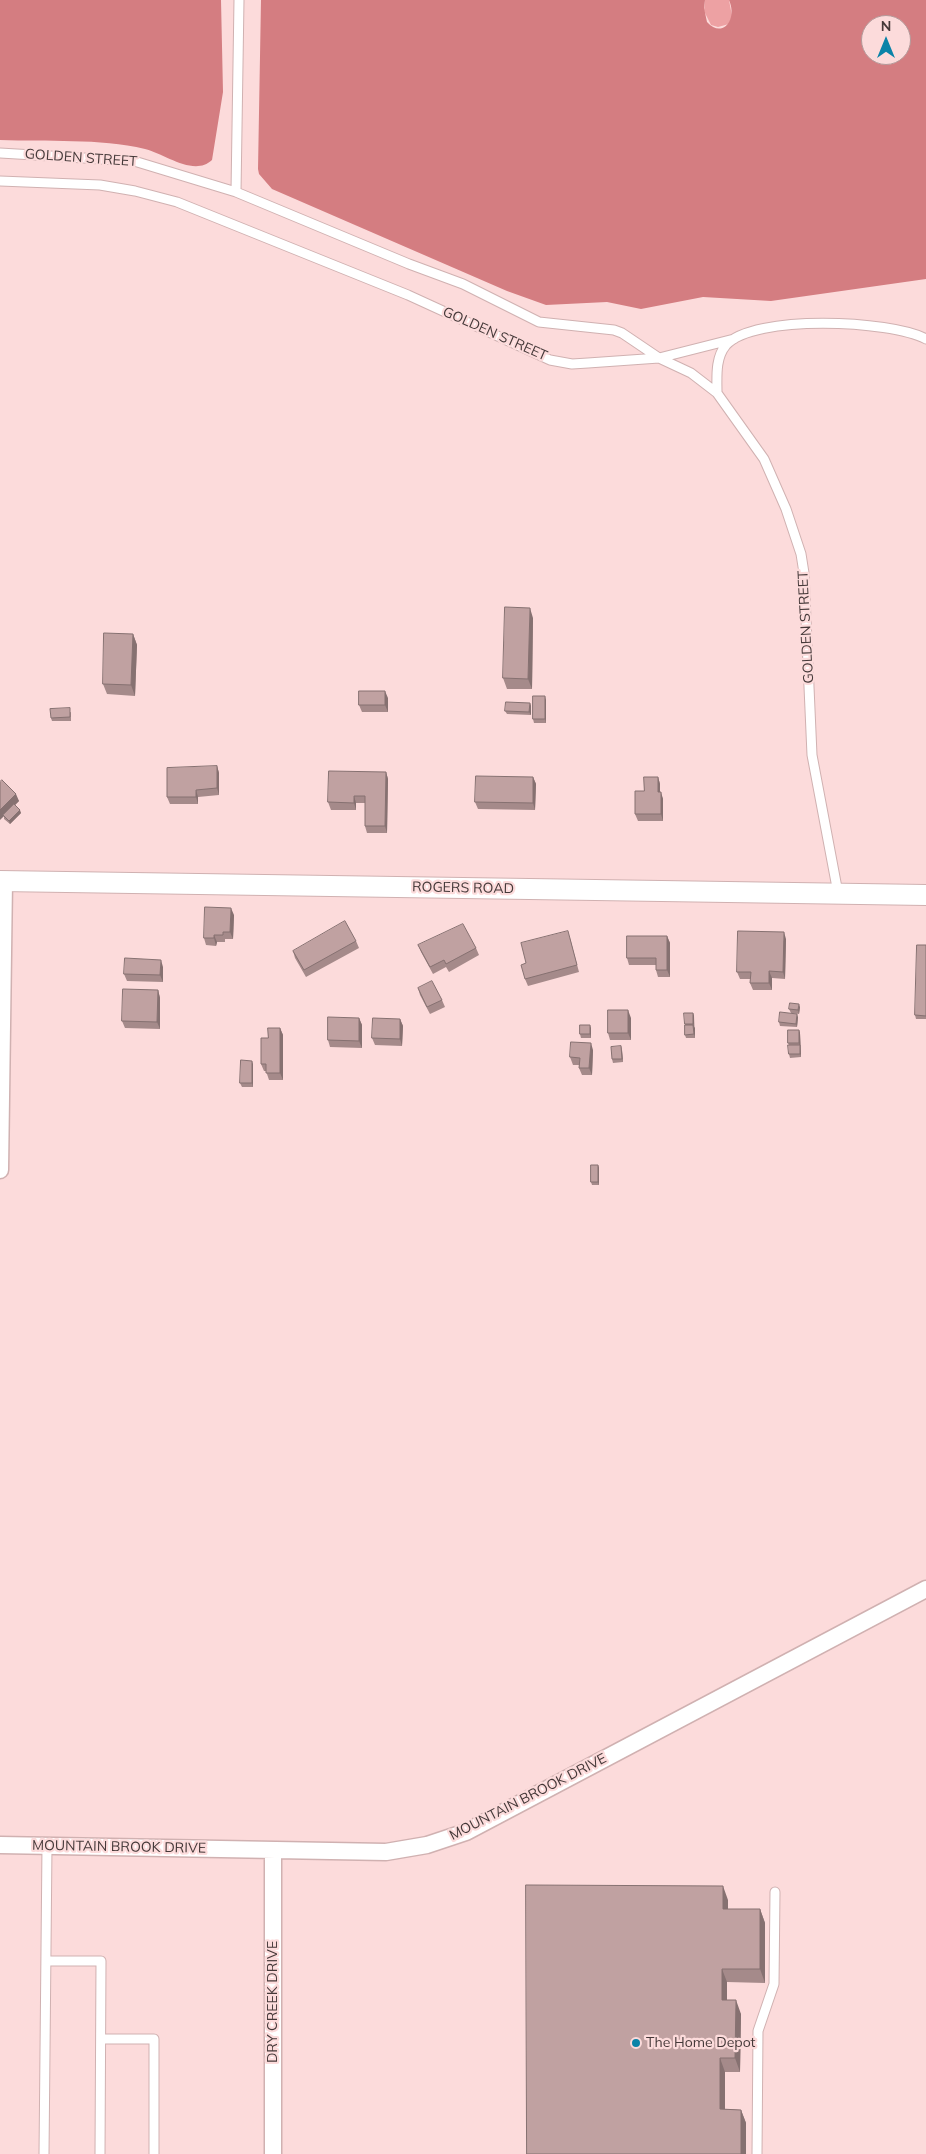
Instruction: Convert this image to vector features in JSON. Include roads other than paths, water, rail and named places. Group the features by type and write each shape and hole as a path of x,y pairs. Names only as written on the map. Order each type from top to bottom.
{"street":[{"name":"ROGERS ROAD","path":"2,881 926,895"},
{"path":"0,1170 2,881"},
{"name":"MOUNTAIN BROOK DRIVE","path":"0,1845 386,1852 427,1845 466,1832 926,1589"},
{"name":"DRY CREEK DRIVE","path":"273,1850 273,2154"}],"lane":[{"path":"236,192 239,0"},
{"name":"GOLDEN STREET","path":"0,152 144,163 236,192 409,264 463,284 539,322 614,330 622,333 659,358 691,373 718,393 764,459 782,500 801,554 807,603 812,755 838,893"},
{"name":"GOLDEN STREET","path":"0,181 100,185 176,202 408,295 550,360 572,364 588,364 659,358"},
{"path":"659,358 770,328 842,323 892,327 926,339"},
{"path":"718,393 720,356 725,346 734,339"},
{"path":"44,2154 47,1846"},
{"path":"757,2154 758,2031 774,1984 774,1892"},
{"path":"46,1961 101,1961 100,2154"},
{"path":"101,2039 154,2040 154,2154"}],"place":[{"name":"The Home Depot","path":"636,2043"}]}
